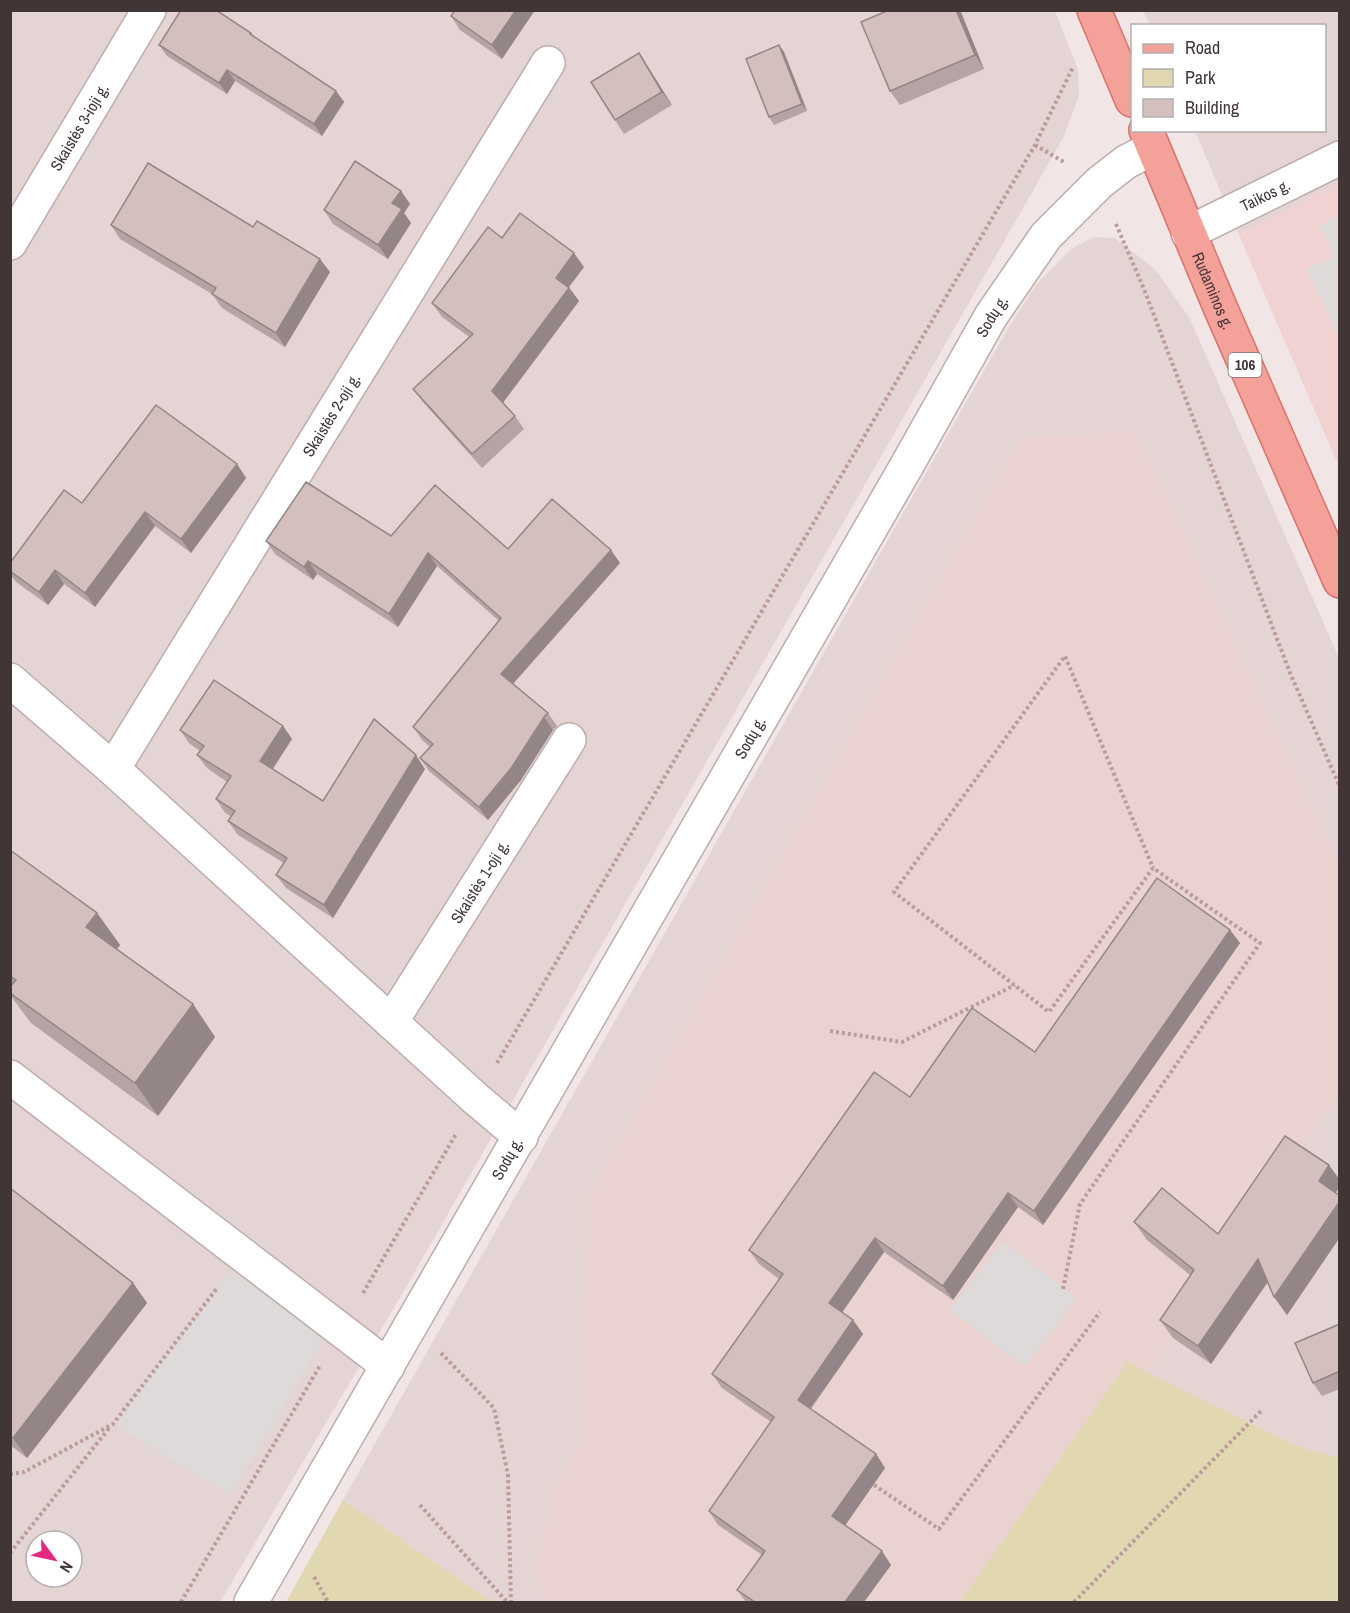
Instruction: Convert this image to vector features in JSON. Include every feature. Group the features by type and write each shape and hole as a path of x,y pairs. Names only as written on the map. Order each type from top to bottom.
{"main road":[{"path":"1095,14 1131,98"},
{"name":"Rudaminos g.","path":"1150,139 1188,233 1340,581"}],"street":[{"name":"Skaistės 3-ioji g.","path":"10,243 149,10"},
{"name":"Skaistės 2-oji g.","path":"113,769 548,63"},
{"name":"Sodų g.","path":"251,1602 889,498 991,316 1046,236 1099,183 1150,139"},
{"name":"Taikos g.","path":"1188,233 1340,158"},
{"path":"10,680 113,769 520,1137"},
{"name":"Skaistės 1-oji g.","path":"391,1022 569,740"},
{"path":"10,1077 388,1366"}],"path":[{"path":"181,1602 1035,145 1095,14"},
{"path":"1035,145 1099,183 1144,289 1290,673 1340,787"},
{"path":"1063,1289 1080,1204 1260,943 1152,868 1065,656 894,892 1049,1012 1152,868"},
{"path":"830,1031 902,1042 1015,985"},
{"path":"10,1553 113,1424 243,1254"},
{"path":"874,1485 939,1529 1100,1312"},
{"path":"413,1324 494,1408 508,1475 509,1602"},
{"path":"1074,1602 1262,1410"},
{"path":"10,1474 24,1472 113,1424"},
{"path":"420,1505 509,1602"}],"shaded area":[{"path":"11,11 1055,11 1078,70 1079,96 1063,138 405,1289 220,1602 11,1602"},
{"path":"1143,11 1339,11 1339,182 1239,235 1195,132 1326,132 1326,24 1150,24"},
{"path":"1339,182 1339,467 1239,235"},
{"path":"1339,216 1340,329 1336,331 1306,269 1334,256 1319,225"},
{"path":"1094,237 1115,238 1155,269 1189,317 1339,658 1339,1458 1295,1445 1128,1361 960,1602 493,1602 343,1500 1006,332 1036,285 1071,249"},
{"path":"1135,430 1339,865 1339,1093 1148,1373 1128,1361 960,1602 545,1602 535,1570 553,1490 581,1442 589,1195 1020,439"},
{"path":"1003,1241 1077,1298 1024,1367 950,1310"},
{"path":"243,1254 333,1323 230,1496 113,1424"}],"green space":[{"path":"1128,1361 1295,1445 1339,1458 1339,1602 960,1602"},
{"path":"343,1500 493,1602 286,1602"}],"building":[{"path":"181,10 216,10 336,91 314,124 227,70 219,83 159,45"},
{"path":"455,10 516,10 492,45 451,16"},
{"path":"889,10 956,10 975,55 890,91 861,22"},
{"path":"779,45 802,104 769,117 746,59"},
{"path":"639,53 662,92 615,120 591,82"},
{"path":"355,161 401,191 392,203 402,209 378,245 324,210"},
{"path":"148,163 253,227 257,221 320,259 276,333 212,294 216,288 111,225"},
{"path":"520,213 574,253 556,278 569,288 492,391 515,416 472,454 413,389 473,334 432,303 488,227 502,238"},
{"path":"156,405 237,464 181,539 145,512 85,593 55,570 39,592 10,571 10,563 64,490 82,503"},
{"path":"306,482 391,536 435,485 508,549 552,499 611,550 501,674 548,713 512,767 479,807 420,758 433,744 413,727 501,618 428,553 389,614 308,561 304,567 266,541"},
{"path":"214,680 283,726 260,761 323,801 374,719 416,755 324,905 276,875 287,858 228,821 235,811 216,799 231,776 197,755 204,746 180,730"},
{"path":"10,850 97,913 86,927 193,1004 135,1083 10,993 10,987 16,980 10,976"},
{"path":"1157,878 1230,930 1034,1211 1008,1193 943,1286 875,1238 829,1303 853,1320 798,1400 876,1454 832,1516 882,1551 845,1602 755,1602 737,1590 765,1551 709,1511 774,1417 712,1374 783,1274 749,1250 874,1072 910,1097 972,1008 1035,1052"},
{"path":"1285,1136 1329,1165 1319,1181 1340,1196 1340,1201 1274,1297 1258,1259 1198,1346 1160,1320 1194,1270 1134,1222 1162,1188 1218,1234"},
{"path":"10,1188 133,1283 13,1438 10,1436"},
{"path":"1340,1324 1340,1371 1313,1383 1295,1343"}]}
